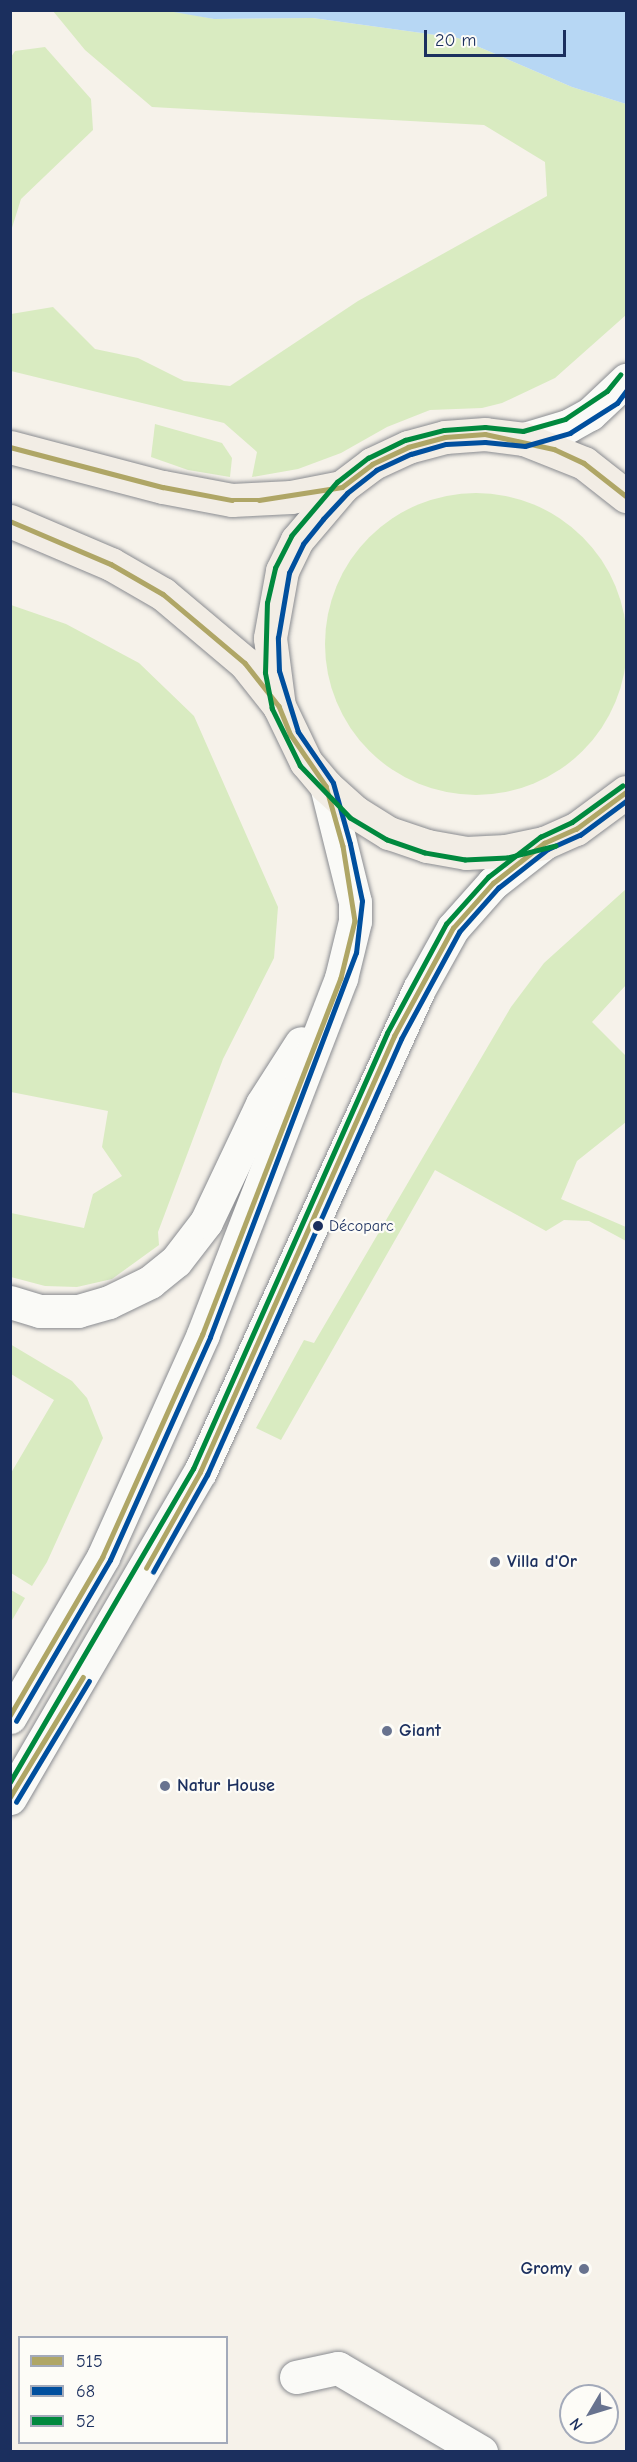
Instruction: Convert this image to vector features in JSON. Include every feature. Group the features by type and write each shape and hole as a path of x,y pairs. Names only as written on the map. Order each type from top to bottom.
{"main road":[{"path":"524,439 568,426 590,414 627,380"},
{"path":"627,496 584,463 524,439 485,434 446,437 417,444 372,464 342,487 297,540 282,571 270,638 279,706 291,735 326,786 355,813 389,833 427,846 466,853 506,851 544,843 576,830 627,792"},
{"path":"10,447 163,487 232,500 291,497 342,487"},
{"path":"10,521 111,564 163,594 245,663 279,706"},
{"path":"10,1717 104,1557 203,1334 341,978 355,921 355,902 326,786"},
{"path":"10,1798 200,1472 418,989 453,928 493,883 544,843"},
{"path":"10,1302 40,1311 78,1311 110,1302 150,1282 176,1261 206,1222 262,1104 341,978"},
{"path":"296,2377 338,2368 481,2451"}],"green space":[{"path":"168,10 214,19 313,18 458,38 572,87 626,104 626,315 555,378 502,403 482,408 430,410 387,427 341,453 298,469 252,477 257,452 224,423 11,371 11,314 53,307 95,349 138,358 184,381 230,386 358,301 547,196 545,162 484,125 152,107 85,50 53,11"},
{"path":"45,47 91,99 93,130 21,199 11,231 11,57 15,51"},
{"path":"155,424 222,443 232,458 230,477 188,470 151,457"},
{"path":"476,493 505,496 534,504 560,518 583,537 602,560 616,586 624,615 627,644 624,673 616,702 602,728 583,751 560,770 534,784 505,792 476,795 447,792 418,784 392,770 369,751 350,728 336,702 328,673 325,644 328,615 336,586 350,560 369,537 392,518 418,504 447,496"},
{"path":"11,605 66,624 139,663 194,716 278,907 274,958 223,1059 158,1232 159,1245 112,1279 77,1287 45,1286 11,1277 11,1213 84,1228 93,1194 122,1176 102,1147 108,1111 11,1092"},
{"path":"626,889 626,985 592,1022 626,1056 626,1122 577,1161 561,1199 626,1227 626,1241 589,1221 564,1220 546,1231 435,1170 281,1440 256,1428 304,1340 314,1343 511,1007 544,963"},
{"path":"10,1344 72,1381 87,1398 103,1438 47,1562 32,1586 11,1573 11,1473 54,1400 11,1374"},
{"path":"11,1590 25,1598 11,1622"}],"water":[{"path":"168,11 626,11 626,104 572,87 458,38 313,18 214,19"}],"transit line":[{"name":"52","path":"556,846 507,858 465,860 425,853 387,840 350,818 300,766 272,709 265,673 267,603 275,568 291,536 337,482 368,458 405,440 444,430 485,427 523,431 565,419 607,391 620,375"},
{"name":"68","path":"16,1721 110,1560 210,1337 356,953 362,901 350,844 333,783 298,732 279,671 278,638 289,573 303,544 323,519 347,493 376,470 411,454 446,444 485,442 525,446 570,433 617,403 626,391"},
{"name":"515","path":"10,447 163,487 232,500 259,500 342,487 372,464 408,447 445,437 485,434 554,449 584,463 626,496"},
{"name":"515","path":"10,521 111,564 163,594 245,663 279,706 291,735 326,786 343,846 355,921 341,978 203,1334 103,1557 10,1716"},
{"name":"52","path":"10,1782 193,1469 387,1033 446,924 488,877 540,837 572,822 622,786"},
{"name":"515","path":"146,1568 200,1472 394,1036 453,928 493,883 544,843 576,829 626,792"},
{"name":"68","path":"153,1572 207,1475 401,1039 459,932 498,888 548,849 580,835 626,801"},
{"name":"515","path":"10,1797 83,1677"},
{"name":"68","path":"16,1802 89,1681"}],"place":[{"name":"Décoparc","path":"318,1226"},
{"name":"Villa d'Or","path":"495,1562"},
{"name":"Giant","path":"387,1731"},
{"name":"Natur House","path":"165,1786"},
{"name":"Gromy","path":"584,2269"}]}
